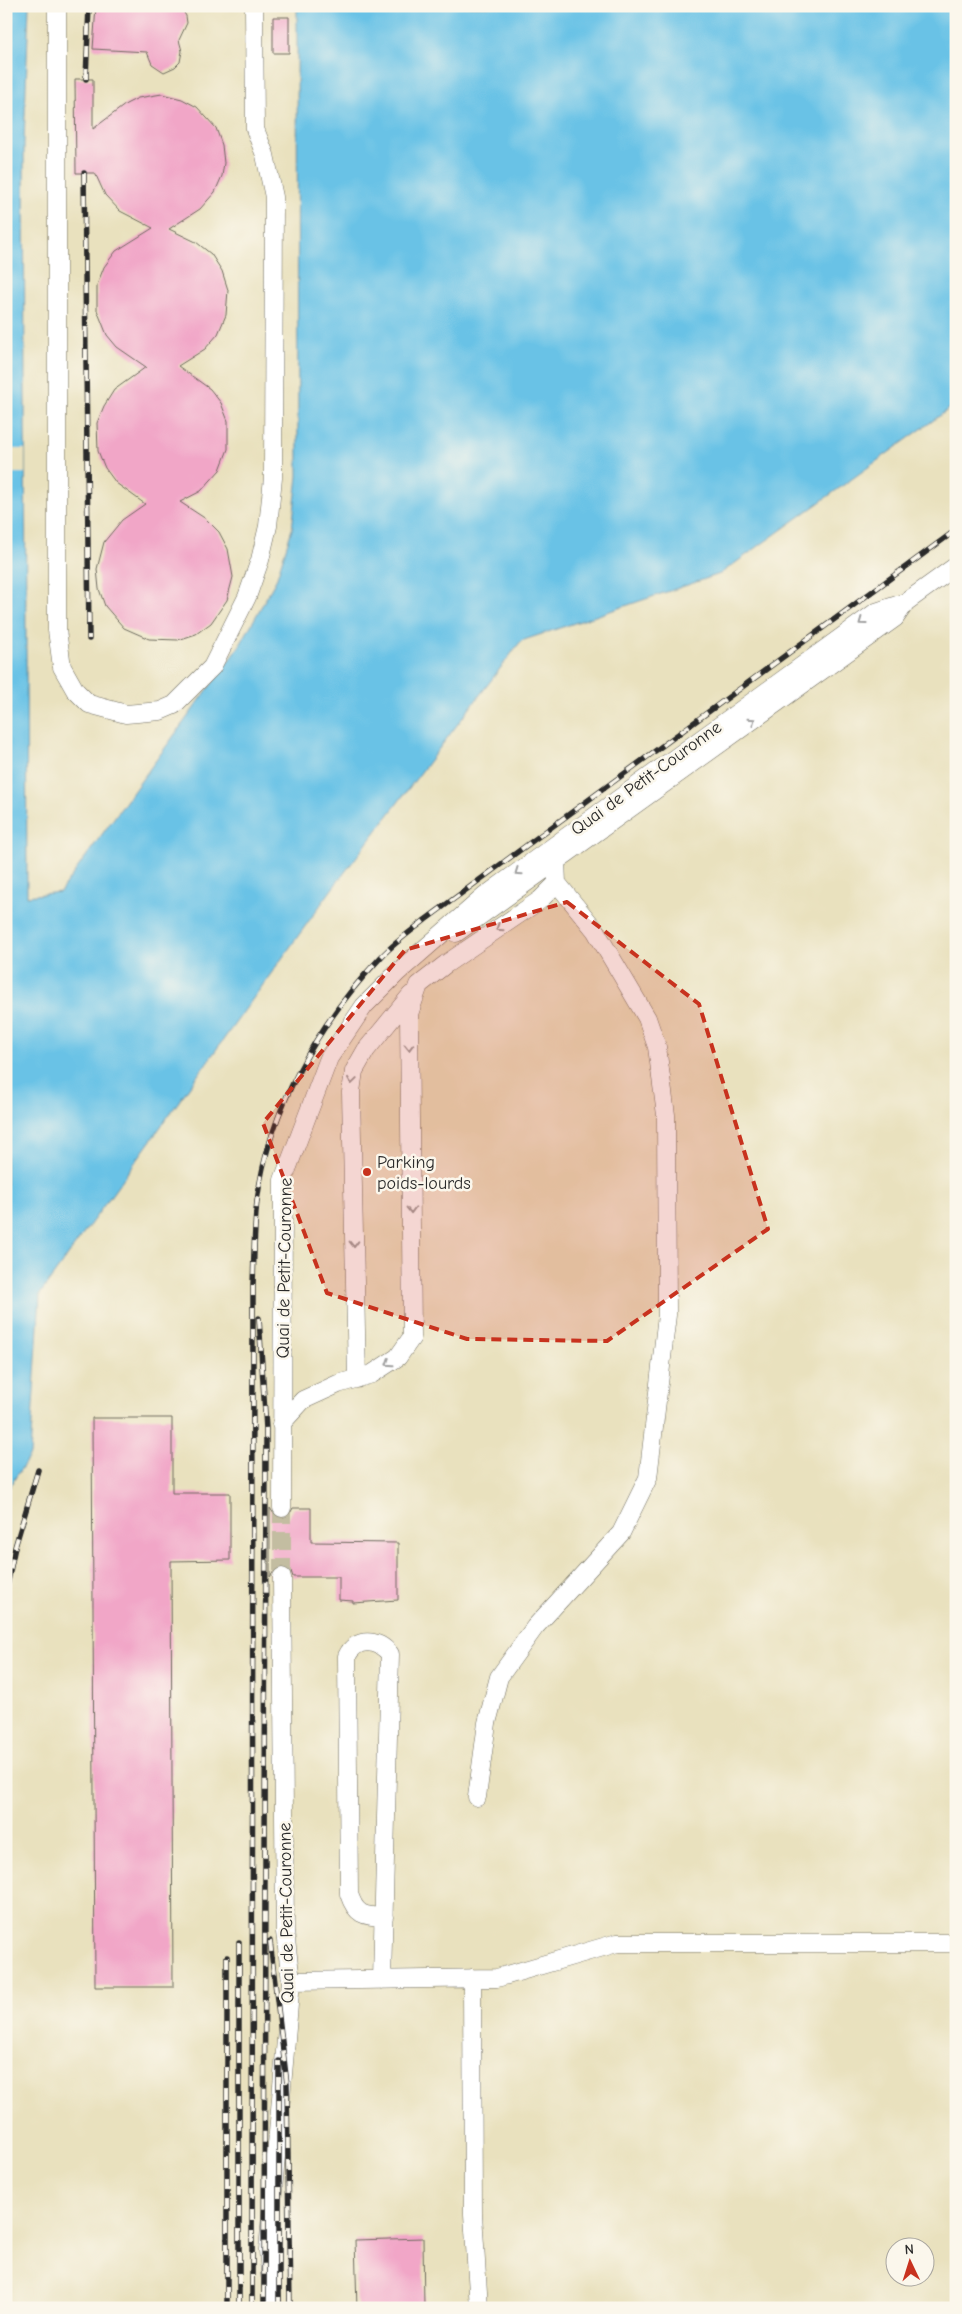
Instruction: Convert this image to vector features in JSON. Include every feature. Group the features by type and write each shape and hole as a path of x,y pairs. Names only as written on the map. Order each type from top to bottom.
{"street":[{"path":"57,6 57,630 62,667 75,690 89,704 126,714 160,711 174,705 212,667 247,596 260,560 268,526 273,478 274,427 274,196 265,155 255,129 254,6"},
{"name":"Quai de Petit-Couronne","path":"282,1508 283,1180 329,1058 364,1006 398,972 485,896 553,856 640,781 876,612 906,602 956,566"},
{"path":"477,1797 486,1723 499,1677 534,1627 621,1533 648,1478 667,1314 666,1115 657,1048 647,1018 595,930 557,883 553,856"},
{"path":"357,1379 351,1092 354,1071 366,1050 419,985 446,964 540,900 557,883"},
{"path":"282,1424 303,1400 338,1384 372,1374 398,1357 412,1337 409,1014 419,985"},
{"name":"Quai de Petit-Couronne","path":"273,2308 268,2250 291,1981 285,1932 282,1576"},
{"path":"382,1980 384,1917 390,1654 383,1645 368,1642 350,1650 348,1656 349,1894 354,1907 361,1914 384,1917"},
{"path":"291,1981 497,1978 617,1943 956,1943"},
{"path":"472,1978 473,2214 479,2308"}],"highlighted area":[{"path":"567,902 699,1004 768,1229 607,1341 467,1339 327,1293 263,1123 405,950"}],"water":[{"path":"6,6 29,6 24,142 27,896 60,892 240,645 276,580 292,529 298,476 297,6 956,6 956,404 720,574 521,641 332,889 40,1294 30,1455 6,1492"}],"pier":[{"path":"6,449 25,449 25,473 6,473"}],"building":[{"path":"96,6 180,6 186,16 187,23 179,40 182,51 180,62 175,67 164,72 152,64 147,52 93,49"},
{"path":"273,17 289,17 289,53 273,53"},
{"path":"75,79 93,79 93,129 126,104 138,98 162,94 182,99 197,107 216,128 222,145 224,163 222,176 215,192 200,209 169,229 196,242 211,254 222,271 228,290 226,315 218,334 205,349 178,366 210,389 221,403 228,421 228,449 220,470 201,491 180,502 206,519 219,532 228,549 233,577 227,600 211,623 196,634 178,640 149,639 124,628 105,606 99,589 97,569 104,542 122,520 145,504 116,483 105,468 98,451 97,423 104,406 114,390 146,367 117,347 107,335 97,310 97,285 104,267 116,251 153,228 120,211 105,195 95,173 76,173"},
{"path":"92,1418 172,1418 172,1493 230,1493 230,1560 171,1561 173,1987 95,1987"},
{"path":"270,1508 276,1517 281,1519 288,1517 293,1508 311,1508 311,1542 398,1543 398,1600 353,1603 353,1601 339,1600 339,1577 293,1577 291,1571 282,1566 276,1568 270,1577"},
{"path":"423,2238 424,2308 357,2308 355,2240"}],"tunnel":[{"path":"282,1508 282,1577"}],"railway":[{"path":"86,79 89,6"},
{"path":"84,173 89,639"},
{"path":"252,2308 253,1285 257,1201 263,1167 285,1101 317,1039 337,1010 358,983 397,942 956,530"},
{"path":"259,1318 266,1429 264,2308"},
{"path":"6,1591 15,1547 38,1470"},
{"path":"270,1941 287,2084 290,2308"},
{"path":"239,1943 239,2308"},
{"path":"227,1957 227,2308"},
{"path":"279,2061 279,2308"}],"place":[{"name":"Parking poids-lourds","path":"367,1172"}]}
